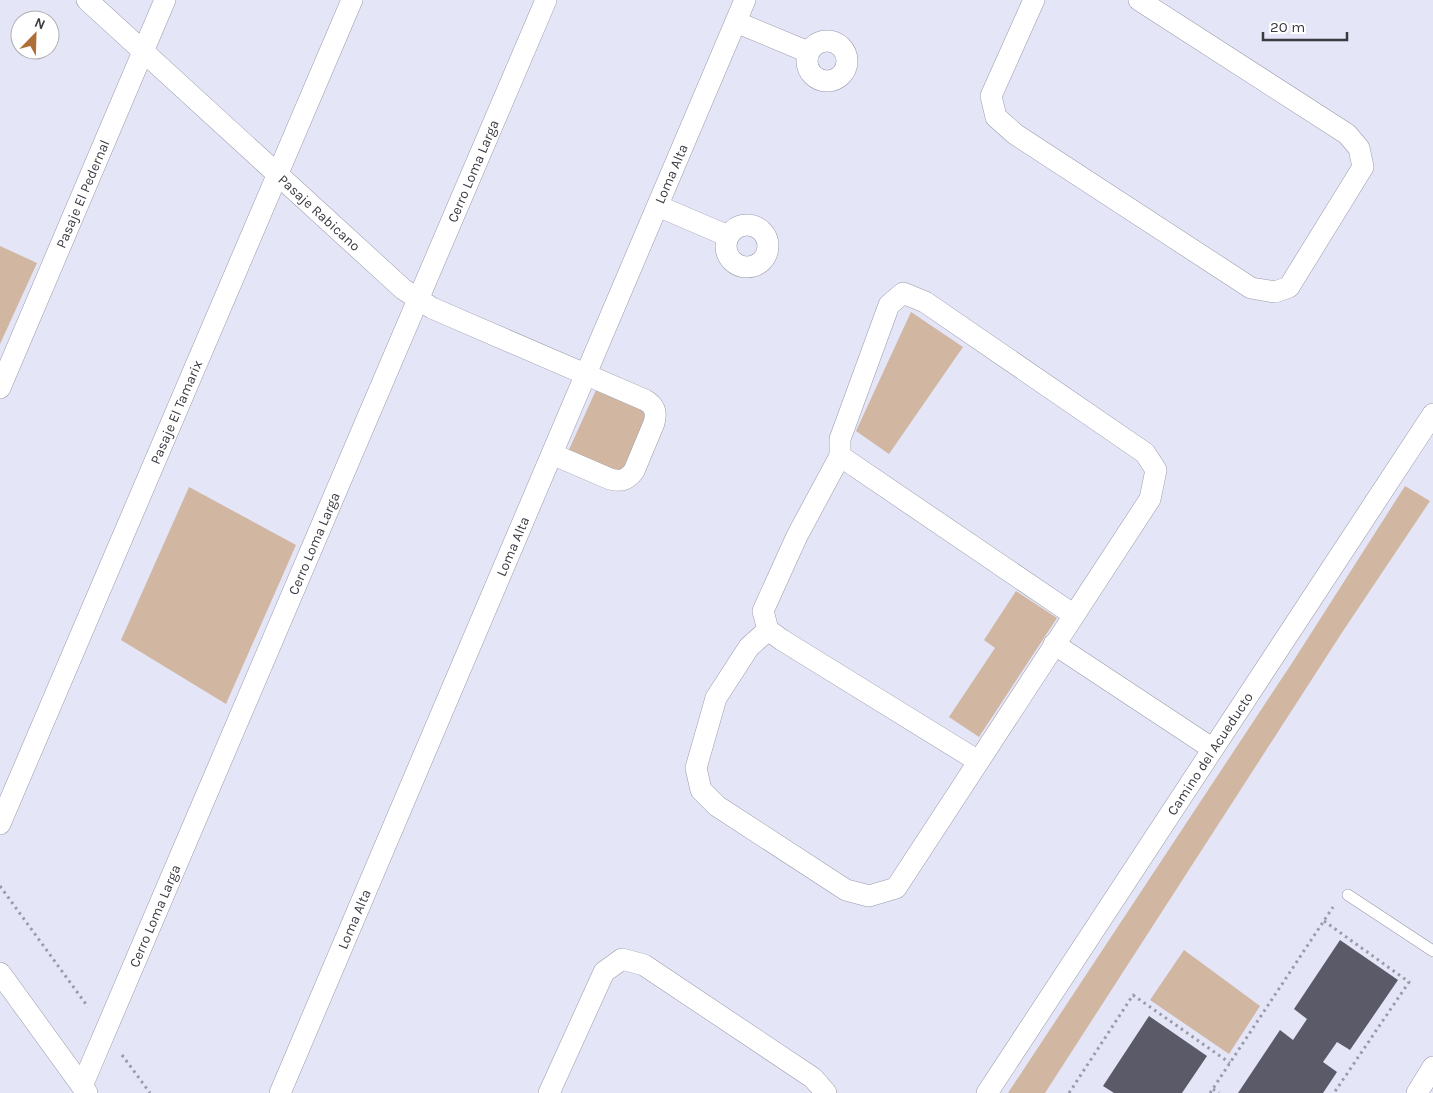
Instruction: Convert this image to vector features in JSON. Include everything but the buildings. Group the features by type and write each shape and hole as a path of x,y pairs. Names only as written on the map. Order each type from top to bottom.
{"street":[{"name":"Pasaje Rabicano","path":"87,0 402,289 418,300 448,315 651,404 655,409 656,416 651,431 634,471 630,477 623,481 610,479 552,454"},
{"name":"Pasaje El Pedernal","path":"0,388 165,0"},
{"name":"Pasaje El Tamarix","path":"0,824 352,0"},
{"name":"Cerro Loma Larga","path":"85,1090 105,1032 546,0"},
{"name":"Loma Alta","path":"280,1093 745,0"},
{"path":"1034,0 992,96 996,117 1015,134 1251,288 1274,292 1289,286 1363,167 1359,148 1347,134 1139,0"},
{"path":"736,22 808,52 813,46 825,41 838,44 844,50 846,56 845,70"},
{"path":"658,206 728,236"},
{"path":"768,630 749,647 716,698 696,768 700,790 717,806 846,890 868,896 896,888 1150,499 1156,470 1144,453 925,302 903,293 890,305 840,439 840,456 797,536 764,611 768,630 978,761"},
{"name":"Camino del Acueducto","path":"987,1093 1433,414"},
{"path":"840,456 1074,615"},
{"path":"1054,644 1213,749"},
{"path":"549,1093 604,972 622,959 644,965 813,1078 826,1093"},
{"path":"0,972 85,1090"},
{"path":"1417,1093 1433,1067"}],"lane":[{"path":"1348,895 1433,951"}],"path":[{"path":"0,886 150,1093"},
{"path":"1210,1093 1344,889 1348,895"},
{"path":"1324,921 1409,982 1334,1093"},
{"path":"1069,1093 1133,995 1230,1063"},
{"path":"1213,1088 1219,1093"}],"shaded area":[{"path":"0,246 37,263 0,344"},
{"path":"911,312 963,347 889,454 856,431"},
{"path":"596,390 648,413 619,478 567,454"},
{"path":"1405,486 1430,501 1343,631 1045,1093 1008,1093 1294,660"},
{"path":"189,487 296,545 226,704 121,640"},
{"path":"1016,591 1057,618 979,737 949,717 995,648 984,640"},
{"path":"1184,950 1260,1006 1229,1054 1150,1000"}]}
